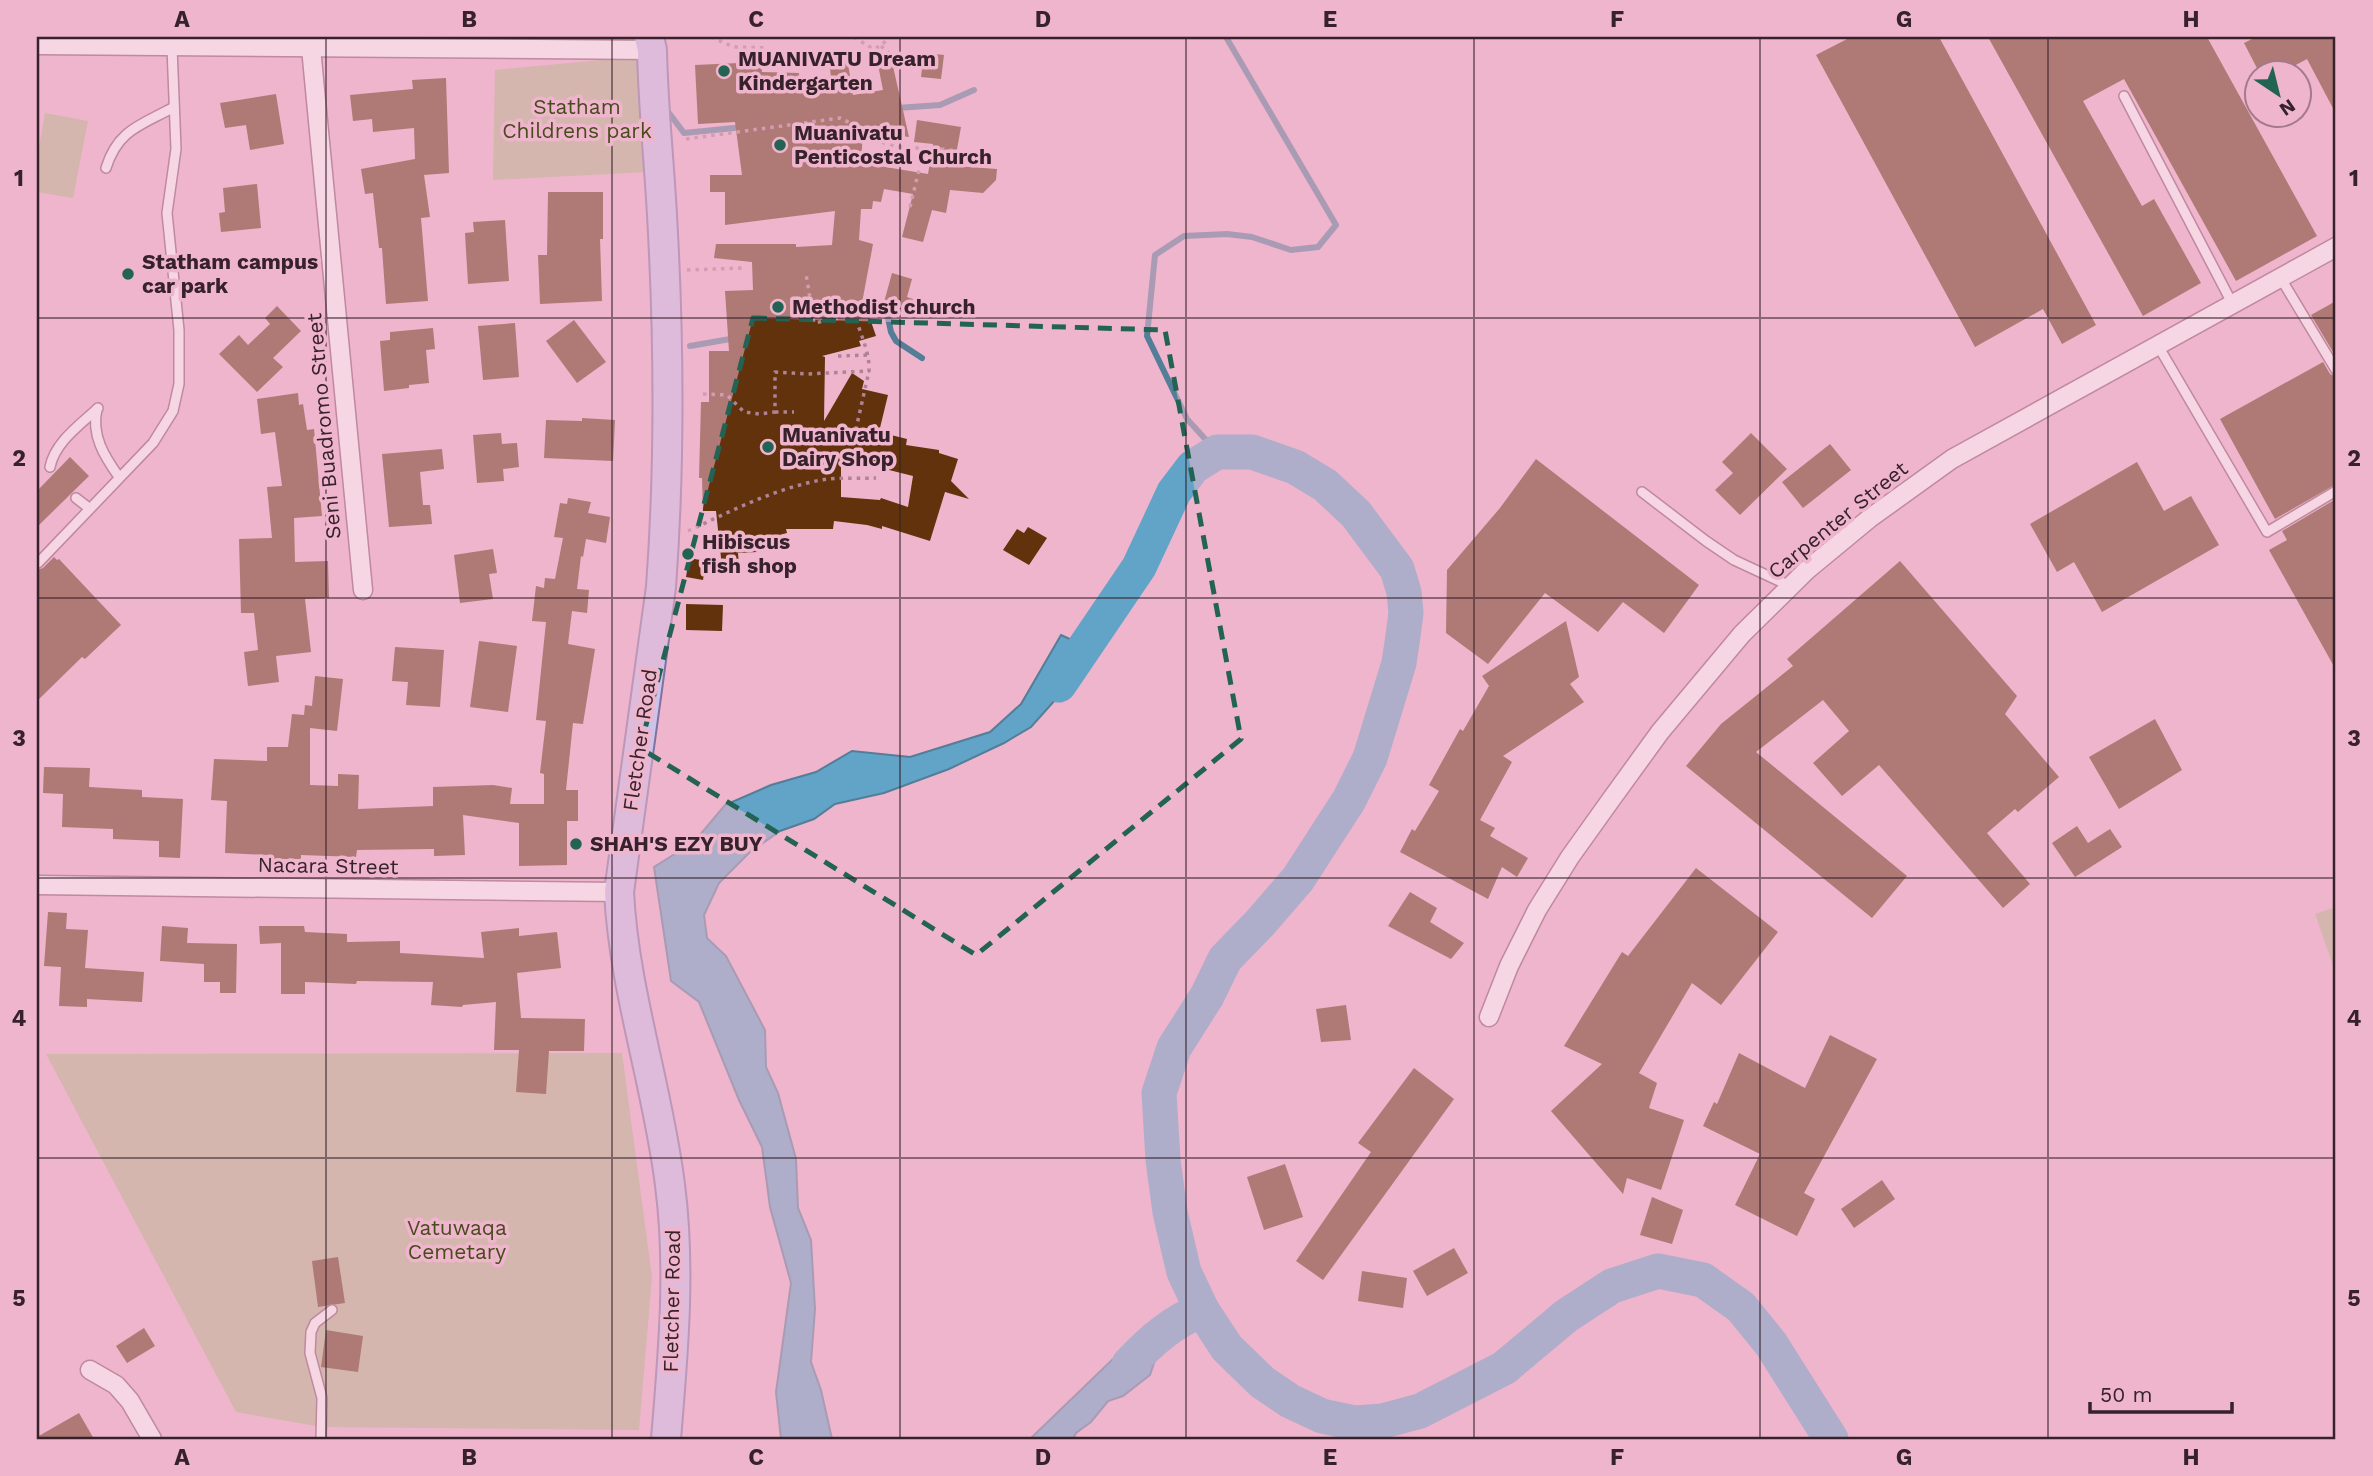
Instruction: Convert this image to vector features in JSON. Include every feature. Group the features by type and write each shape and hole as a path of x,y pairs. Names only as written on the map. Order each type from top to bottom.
{"main road":[{"name":"Fletcher Road","path":"651,44 664,271 664,542 657,613 619,892 620,917 628,964 654,1086 670,1184 674,1232 674,1311 666,1439"}],"street":[{"path":"37,46 311,48 651,44"},
{"name":"Seni Buadromo Street","path":"311,48 362,590"},
{"name":"Carpenter Street","path":"1489,1017 1509,966 1537,910 1570,858 1660,732 1742,634 1807,570 1870,518 1952,459 2336,247"},
{"name":"Nacara Street","path":"37,885 619,892"},
{"path":"90,1370 116,1385 130,1401 152,1439"}],"lane":[{"path":"38,563 153,443 173,411 179,384 179,330 167,213 176,149 172,47"},
{"path":"2124,96 2232,303"},
{"path":"106,168 110,154 124,134 174,107"},
{"path":"2280,277 2336,370"},
{"path":"2157,344 2267,532 2336,491"},
{"path":"50,467 59,445 98,408 94,421 98,440 106,459 119,477"},
{"path":"1642,492 1725,554 1790,586"},
{"path":"76,498 89,508"},
{"path":"321,1439 321,1398 310,1353 311,1332 315,1323 332,1310"}],"path":[{"path":"711,37 734,47 768,48"},
{"path":"854,37 873,49 881,46 889,37"},
{"path":"881,46 890,54 915,62"},
{"path":"686,139 840,118 890,145 942,148 964,153"},
{"path":"910,207 924,149"},
{"path":"664,271 743,268"},
{"path":"806,274 814,323 855,315 862,342 870,355 869,372 854,438"},
{"path":"838,356 870,355"},
{"path":"775,412 775,372 869,372"},
{"path":"703,394 727,395 744,412 794,412"},
{"path":"664,542 746,503 795,487 823,479 876,478"}],"highlighted area":[{"path":"753,318 1165,330 1241,739 976,955 640,748"}],"green space":[{"name":"Statham Childrens park","path":"643,56 648,172 493,180 495,70"},
{"path":"45,113 88,121 73,198 37,192 37,159"},
{"path":"2336,907 2336,974 2315,914"},
{"name":"Vatuwaqa Cemetary","path":"622,1053 652,1277 639,1430 322,1427 236,1412 46,1054"}],"water":[{"path":"1061,635 1098,652 1031,727 949,769 884,793 835,804 814,819 780,831 749,853 719,883 704,915 707,938 726,956 765,1030 766,1067 778,1093 796,1159 798,1208 811,1240 815,1309 811,1362 821,1390 832,1439 781,1439 776,1392 791,1283 770,1207 762,1147 739,1100 699,1002 671,981 654,867 694,842 725,805 771,785 816,772 852,751 910,757 990,732 1021,704"},
{"path":"1158,1324 1175,1339 1157,1354 1150,1375 1123,1396 1108,1401 1073,1439 1030,1439 1115,1357"}],"building":[{"path":"1851,37 1939,37 2096,325 2062,344 2043,309 1975,347 1816,55"},
{"path":"1988,37 2207,37 2244,104 2244,130 2258,130 2317,236 2236,281 2124,79 2083,101 2142,206 2154,199 2201,283 2143,316"},
{"path":"2256,37 2336,37 2336,114 2314,72 2314,60 2253,60 2244,43"},
{"path":"924,53 944,55 941,79 921,77"},
{"path":"847,57 853,95 883,90 878,65 892,62 909,137 863,131 861,163 928,174 933,144 914,142 917,120 961,127 954,166 997,169 996,180 983,193 950,190 946,213 932,210 923,242 902,237 913,194 884,189 881,202 873,201 872,209 861,209 859,240 873,244 862,303 865,304 876,336 859,341 861,346 822,356 825,357 824,421 852,373 864,381 862,389 888,395 879,432 907,439 906,445 939,450 939,453 958,459 951,481 969,499 945,492 930,541 882,526 882,529 834,521 833,529 786,529 787,533 756,541 757,552 738,553 739,565 722,567 716,511 703,511 702,478 699,478 701,402 709,402 709,351 729,351 725,291 753,290 752,262 714,258 716,244 796,244 796,247 832,245 835,211 725,225 725,192 710,192 710,175 742,175 735,122 698,124 695,65 761,62 762,72 799,73 799,79 831,78 829,58","holes":["841,458 913,476 908,507 881,498 841,497"]},
{"path":"446,78 449,173 424,175 430,217 421,218 428,301 386,304 382,248 379,248 373,193 365,194 361,169 415,159 414,128 373,132 372,119 353,121 350,95 413,89 412,80"},
{"path":"276,94 284,144 250,150 246,125 225,128 220,103"},
{"path":"257,184 261,228 221,232 219,213 225,212 223,188"},
{"path":"548,192 603,192 603,239 600,239 602,301 540,304 538,255 547,255"},
{"path":"505,220 509,281 468,284 465,233 474,232 473,222"},
{"path":"892,273 912,279 907,297 913,299 909,314 883,306"},
{"path":"2336,301 2336,357 2311,315"},
{"path":"277,306 301,331 273,358 283,367 257,392 219,354 239,335 248,345 270,324 265,318"},
{"path":"574,320 606,362 577,383 546,341"},
{"path":"515,323 519,377 483,380 478,326"},
{"path":"433,328 435,349 426,350 429,383 384,391 380,341 390,340 390,332"},
{"path":"2323,362 2330,374 2336,377 2336,484 2275,519 2220,419"},
{"path":"298,393 299,405 303,404 307,430 314,429 322,516 294,518 295,562 328,561 329,598 305,599 311,652 276,656 279,682 248,686 244,652 258,650 254,613 241,613 239,539 272,538 267,487 282,486 275,432 261,434 257,399"},
{"path":"582,418 615,420 613,461 544,458 546,420 582,421"},
{"path":"501,433 502,444 517,443 519,467 503,469 504,481 477,483 473,435"},
{"path":"1751,433 1787,469 1740,515 1715,490 1733,473 1722,462"},
{"path":"1830,444 1851,470 1803,508 1782,482"},
{"path":"442,449 444,469 420,472 423,505 430,505 432,524 389,527 382,454"},
{"path":"70,457 89,476 37,527 37,491"},
{"path":"1536,459 1699,585 1664,633 1623,602 1598,632 1545,593 1488,664 1446,633 1447,570 1500,508"},
{"path":"2137,462 2164,511 2191,496 2219,545 2102,612 2074,562 2057,572 2030,524"},
{"path":"568,498 591,502 588,513 610,517 606,543 586,539 583,557 581,556 577,589 589,590 587,613 572,611 568,644 595,649 583,724 573,723 566,790 578,790 578,821 567,821 567,865 519,866 519,823 463,815 465,855 434,856 434,849 357,850 356,857 301,855 301,859 268,859 268,855 225,853 227,801 211,800 214,759 267,761 267,747 288,747 292,714 304,715 305,705 312,706 315,676 343,679 337,731 310,728 310,785 338,786 338,774 359,775 358,809 433,806 433,787 493,785 512,788 510,804 544,804 544,774 540,773 546,721 536,720 546,622 532,621 536,586 544,588 545,578 555,579 563,538 554,537 560,503 567,504"},
{"path":"2336,499 2336,670 2269,550 2287,540 2282,531"},
{"path":"1028,527 1047,538 1029,565 1003,550 1017,529 1024,533"},
{"path":"493,549 497,573 489,574 493,599 460,603 454,555"},
{"path":"54,557 59,559 121,625 85,659 82,657 37,701 37,570"},
{"path":"689,558 706,561 703,580 686,577"},
{"path":"1900,561 2017,696 2005,714 2059,777 2018,812 2015,809 1987,833 2030,884 2003,908 1879,765 1842,796 1813,763 1849,731 1823,700 1756,752 1907,876 1872,918 1686,766 1721,724 1793,666 1787,659"},
{"path":"686,604 723,605 722,631 686,630"},
{"path":"1566,621 1579,677 1570,684 1584,702 1503,756 1512,762 1480,820 1495,828 1490,836 1528,858 1517,877 1502,867 1488,899 1400,852 1412,829 1415,831 1439,791 1429,785 1460,729 1463,731 1489,686 1482,676"},
{"path":"479,641 517,646 508,712 470,707"},
{"path":"395,647 444,650 440,707 406,705 408,682 392,681"},
{"path":"2155,719 2182,770 2119,809 2089,757"},
{"path":"44,767 90,768 89,787 142,790 142,797 183,799 180,858 159,857 159,841 113,839 113,829 62,827 63,794 43,793"},
{"path":"2077,826 2088,843 2110,829 2122,847 2075,877 2052,843"},
{"path":"1696,868 1778,932 1721,1005 1692,983 1639,1073 1657,1083 1649,1108 1684,1120 1661,1190 1627,1178 1623,1194 1551,1111 1602,1064 1564,1046 1622,952 1628,956"},
{"path":"1410,892 1437,908 1430,922 1464,943 1451,959 1388,926"},
{"path":"48,912 67,913 66,929 88,930 85,968 144,972 142,1002 87,999 87,1007 59,1006 61,967 44,966"},
{"path":"162,926 188,928 187,943 237,944 236,993 220,993 220,982 204,982 204,964 160,961"},
{"path":"259,926 304,926 305,932 347,934 347,942 400,941 400,953 484,958 481,932 519,928 519,936 557,932 561,968 517,973 521,1018 585,1019 584,1051 549,1051 546,1094 516,1092 519,1050 494,1050 496,1002 462,1007 431,1005 433,982 305,982 305,994 281,994 281,943 260,944"},
{"path":"1346,1005 1351,1040 1321,1042 1316,1009"},
{"path":"1830,1035 1877,1059 1804,1193 1815,1199 1797,1236 1735,1205 1760,1154 1703,1126 1714,1102 1717,1104 1739,1053 1805,1088"},
{"path":"1414,1068 1454,1099 1323,1280 1296,1261 1371,1152 1358,1143"},
{"path":"1285,1164 1303,1217 1264,1230 1247,1177"},
{"path":"1882,1180 1895,1199 1854,1228 1841,1209"},
{"path":"1652,1197 1683,1210 1672,1244 1640,1235"},
{"path":"1454,1248 1468,1273 1427,1296 1413,1271"},
{"path":"338,1257 345,1303 318,1307 312,1261"},
{"path":"1362,1271 1407,1278 1403,1308 1358,1301"},
{"path":"144,1328 155,1346 127,1363 116,1346"},
{"path":"326,1330 363,1336 358,1372 321,1367"},
{"path":"79,1413 94,1439 37,1439 37,1437"}],"waterway":[{"path":"1217,452 1187,419 1147,336 1155,255 1184,236 1227,234 1252,237 1291,250 1318,247 1336,225 1226,37"},
{"path":"897,108 940,105 974,90"},
{"path":"669,113 684,133 744,127"},
{"path":"859,311 878,307 888,318 896,341 922,358"},
{"path":"690,346 736,338"},
{"path":"1059,685 1139,567 1174,492 1193,467 1217,452 1252,452 1295,467 1325,485 1356,514 1397,569 1404,592 1406,613 1403,636 1399,663 1370,758 1349,800 1298,879 1225,959 1207,996 1174,1048 1159,1093 1163,1160 1170,1212 1184,1272 1202,1310 1227,1348 1262,1382 1290,1401 1322,1416 1355,1423 1383,1421 1420,1411 1504,1368 1566,1316 1612,1286 1658,1271 1703,1280 1741,1307 1771,1344 1831,1439"},
{"path":"1129,1364 1162,1333 1202,1310"}],"place":[{"name":"MUANIVATU Dream Kindergarten","path":"724,71"},
{"name":"Muanivatu Penticostal Church","path":"780,145"},
{"name":"Statham campus car park","path":"128,274"},
{"name":"Methodist church","path":"778,307"},
{"name":"Muanivatu Dairy Shop","path":"768,447"},
{"name":"Hibiscus fish shop","path":"688,554"},
{"name":"SHAH'S EZY BUY","path":"576,844"}]}
